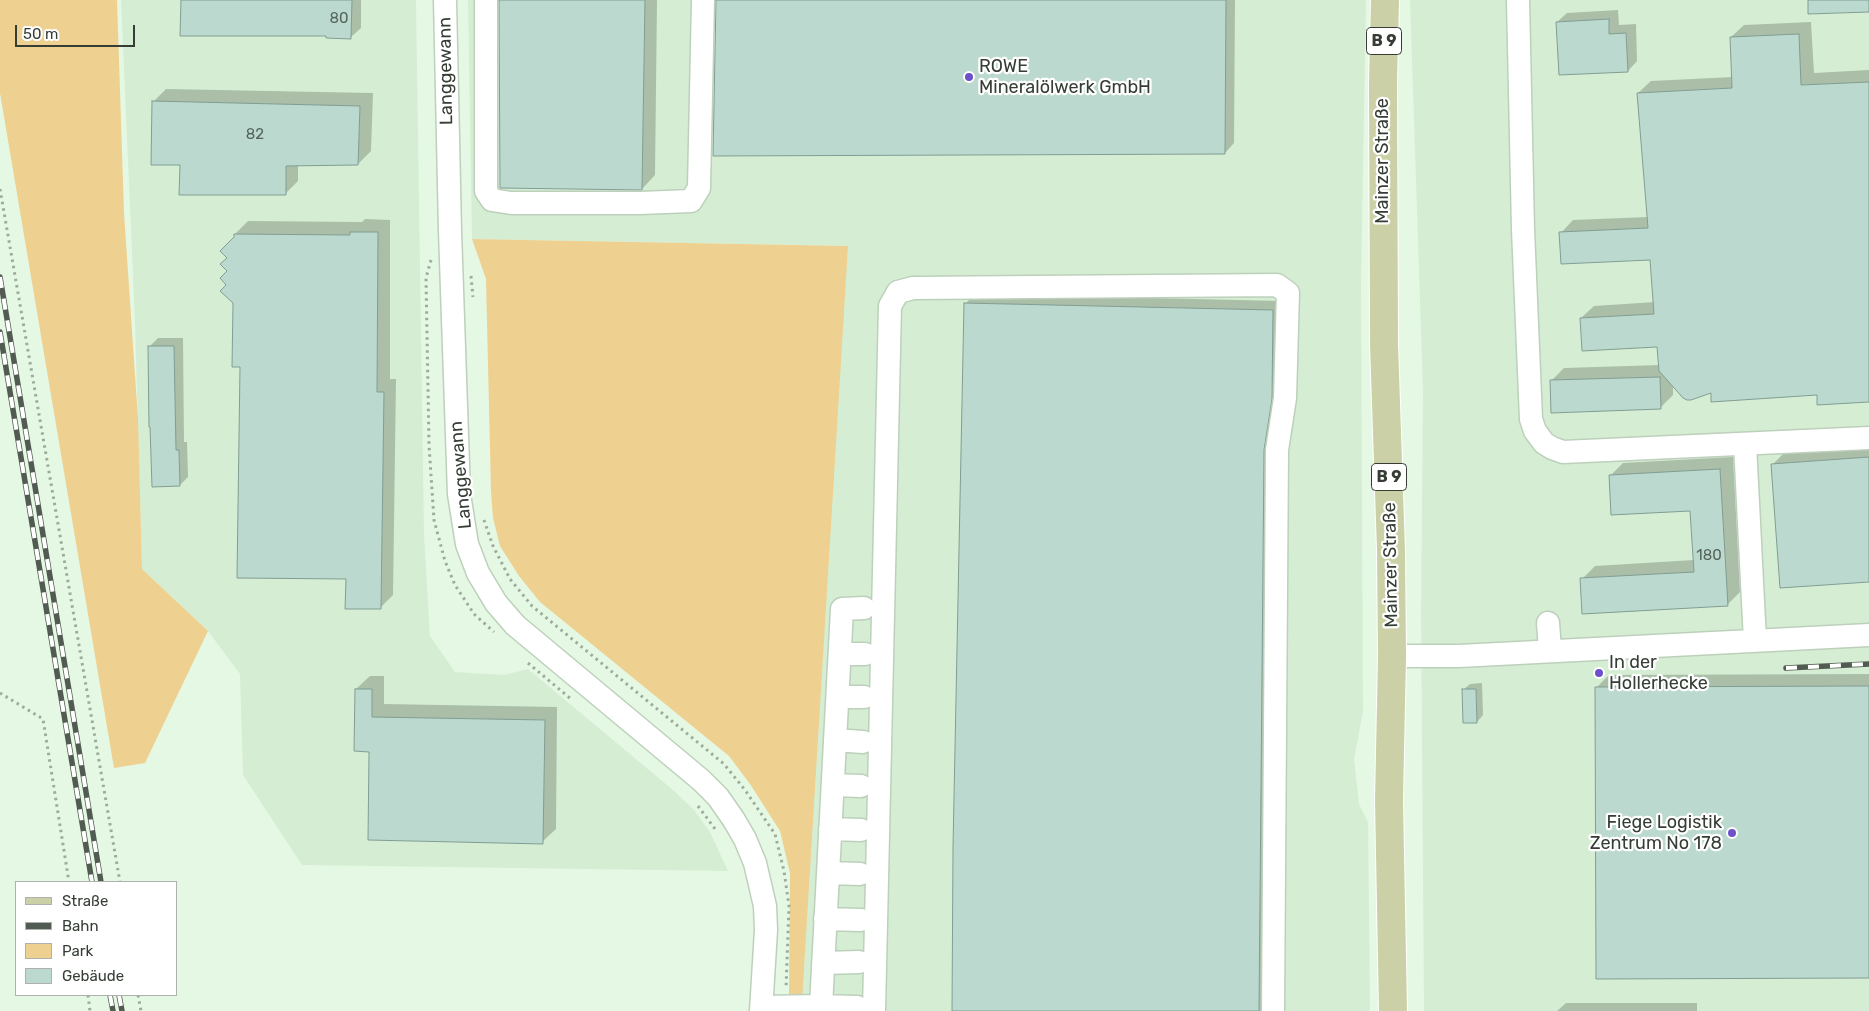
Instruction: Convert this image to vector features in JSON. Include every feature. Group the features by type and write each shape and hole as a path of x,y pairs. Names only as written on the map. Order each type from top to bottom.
{"main road":[{"name":"Mainzer Straße","path":"1385,0 1383,82 1384,344 1391,550 1392,656 1389,800 1393,1011"}],"street":[{"name":"Langgewann","path":"445,0 450,241 459,494 467,544 478,573 496,603 515,625 701,780 718,797 734,820 745,839 755,863 765,906 766,930 761,1009"},
{"path":"486,0 486,191 492,200 510,203 540,203 691,201 699,188 703,0"},
{"path":"1518,0 1523,228 1531,419 1535,430 1544,443 1563,452 1869,438"},
{"path":"761,1009 821,1006 866,1009 890,306 898,292 913,288 1277,284 1288,293 1285,398 1277,450 1273,1011"},
{"path":"1745,444 1755,641"},
{"path":"821,1006 842,609 864,608"},
{"path":"1548,624 1550,650"},
{"path":"1392,656 1459,656 1550,650 1869,636"},
{"path":"840,654 865,654"},
{"path":"838,697 864,697"},
{"path":"835,740 863,742"},
{"path":"833,784 861,786"},
{"path":"830,829 862,830"},
{"path":"828,874 860,874"},
{"path":"825,919 861,920"},
{"path":"823,963 860,962"}],"path":[{"path":"0,189 120,881"},
{"path":"433,255 426,278 429,445 434,520 445,561 455,586 474,614 495,633"},
{"path":"469,271 473,280 473,300"},
{"path":"483,517 493,546 510,579 532,606 724,764 745,790 775,834 784,871 789,906 786,1007"},
{"path":"523,658 574,701"},
{"path":"0,693 43,719 69,881"},
{"path":"694,802 718,834"},
{"path":"88,996 90,1011"},
{"path":"138,996 141,1011"}],"shaded area":[{"path":"121,0 416,0 424,534 430,636 455,672 504,675 528,669 673,790 694,810 710,832 728,871 302,865 243,775 240,674 208,631 142,569 135,323"},
{"path":"468,0 1366,0 1361,283 1363,712 1354,759 1359,804 1368,822 1370,1011 788,1011 848,246 472,239"},
{"path":"1410,0 1869,0 1869,1011 1424,1011 1421,611 1423,392"}],"green space":[{"path":"0,0 117,0 124,213 138,419 142,569 208,631 145,763 114,768 0,93"},
{"path":"472,239 848,246 802,1001 789,1001 790,873 780,831 750,784 729,756 540,602 519,576 500,546 493,518 491,492 486,279"}],"building":[{"path":"181,0 352,0 351,39 326,38 326,36 180,36"},
{"path":"499,0 645,0 642,190 500,188"},
{"name":"ROWE Mineralölwerk GmbH","path":"716,0 1226,0 1225,154 713,156"},
{"path":"1808,0 1869,0 1869,12 1808,14"},
{"path":"1609,19 1609,34 1626,33 1628,72 1559,75 1556,22"},
{"path":"1799,34 1801,85 1869,82 1869,402 1817,405 1817,395 1711,402 1711,393 1687,400 1659,371 1657,347 1582,351 1580,318 1654,314 1650,260 1561,264 1559,232 1648,228 1637,93 1732,88 1730,37"},
{"path":"152,101 360,106 358,165 286,166 286,195 179,195 180,165 151,165"},
{"path":"350,232 378,232 377,392 384,392 381,609 345,609 346,579 237,578 240,367 232,367 233,303 220,291 226,285 220,278 227,271 220,264 227,258 220,251 234,237 234,234 350,235"},
{"path":"964,303 1273,310 1272,399 1264,450 1259,1011 952,1011 953,847"},
{"path":"148,346 174,346 176,450 179,450 180,486 152,487"},
{"path":"1660,377 1661,409 1551,413 1550,380"},
{"path":"1869,457 1869,582 1780,588 1771,464"},
{"path":"1720,469 1728,606 1582,614 1580,578 1694,572 1690,511 1611,515 1609,475"},
{"name":"Fiege Logistik Zentrum No 178","path":"1869,686 1869,978 1596,979 1595,687"},
{"path":"355,689 372,689 372,717 545,720 543,844 368,840 369,752 354,751"},
{"path":"1462,689 1476,689 1477,723 1463,723"}],"railway":[{"path":"0,277 101,881"},
{"path":"0,332 92,881"},
{"path":"1786,668 1869,664"},
{"path":"110,996 113,1011"},
{"path":"119,996 122,1011"}],"place":[{"name":"ROWE Mineralölwerk GmbH","path":"969,77"},
{"name":"In der Hollerhecke","path":"1599,673"},
{"name":"Fiege Logistik Zentrum No 178","path":"1732,833"}]}
